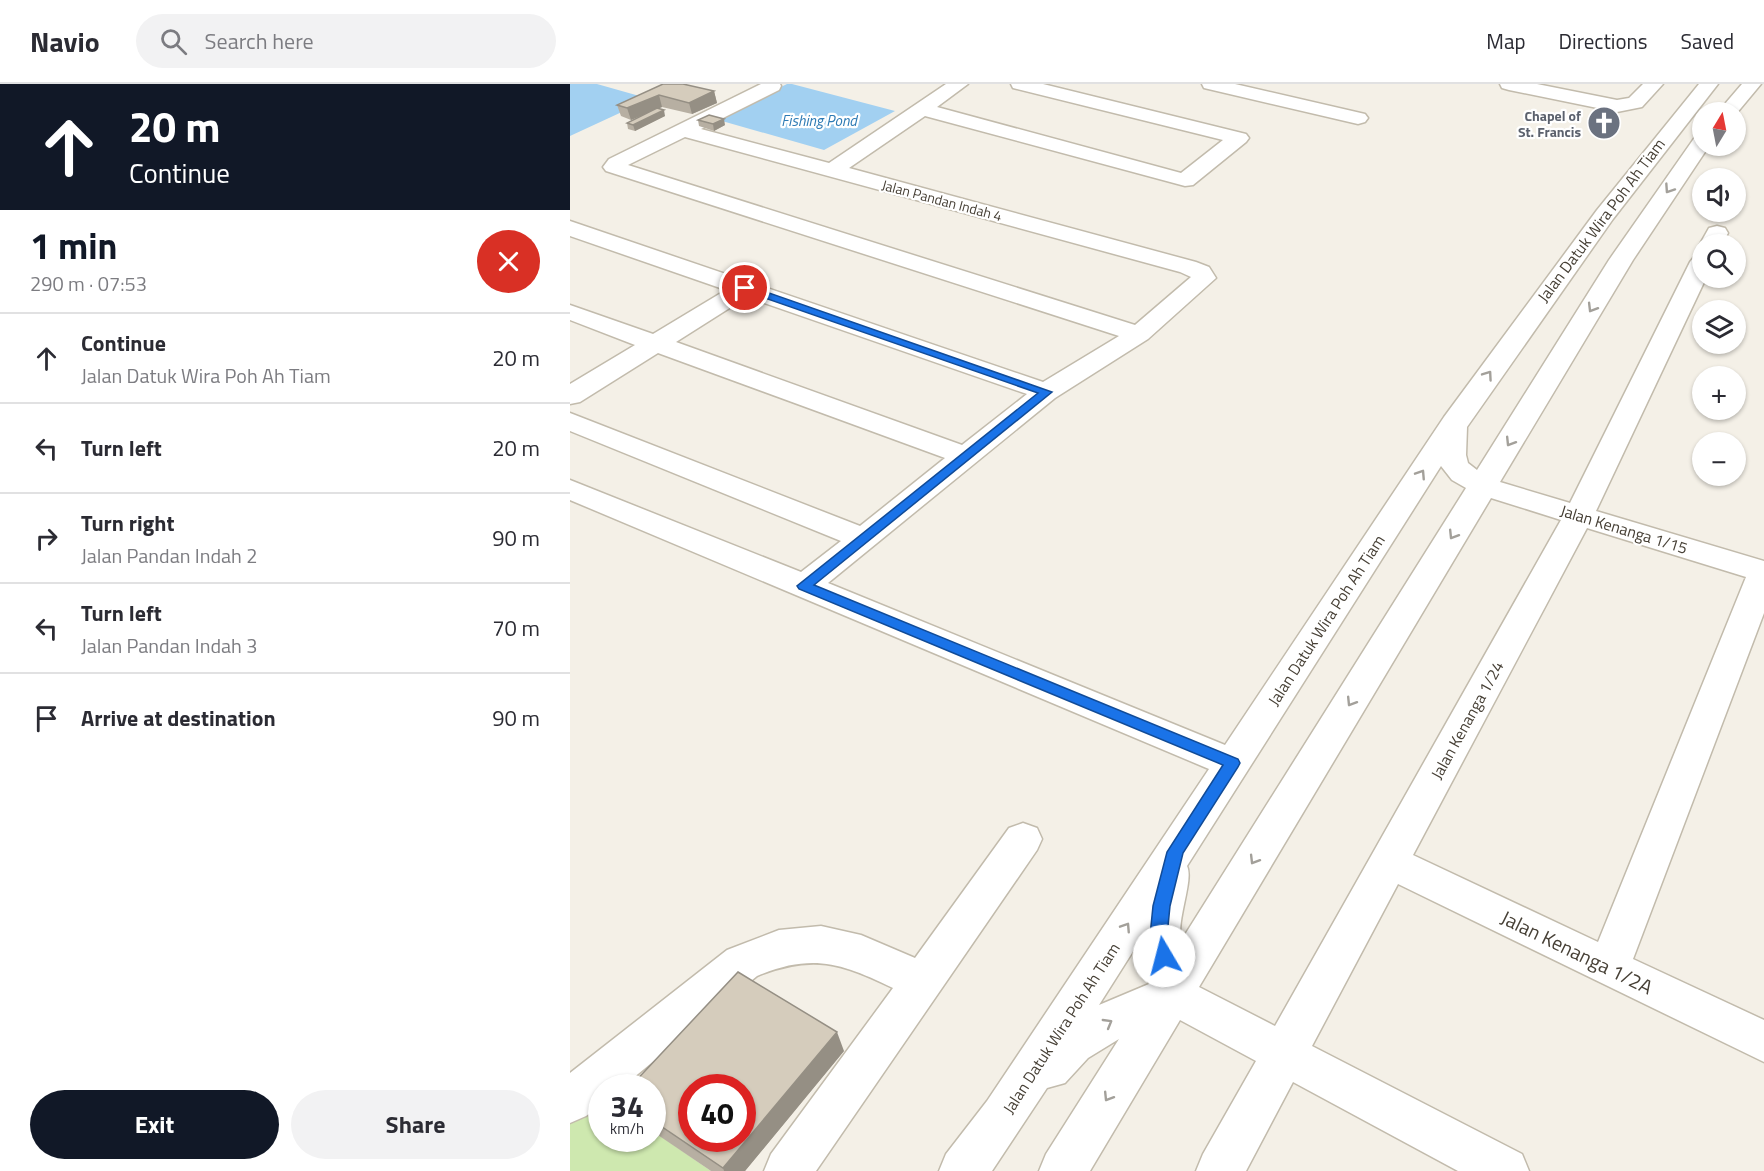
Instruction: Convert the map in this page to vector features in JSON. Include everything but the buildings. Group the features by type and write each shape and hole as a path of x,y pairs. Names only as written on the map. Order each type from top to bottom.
{"street":[{"path":"831,171 959,84"},
{"path":"921,109 1185,180 1239,138 1020,84"},
{"path":"1211,84 1358,118"},
{"path":"1518,85 1604,104 1627,106 1640,100 1654,84"},
{"name":"Jalan Datuk Wira Poh Ah Tiam","path":"963,1171 1003,1117 1454,423 1560,273 1667,133 1709,84"},
{"path":"1736,102 1752,84"},
{"path":"772,86 616,163 613,167 1139,334"},
{"path":"1239,106 1255,94"},
{"path":"1206,130 1222,118"},
{"name":"Jalan Pandan Indah 4","path":"683,130 1201,272 1204,278 1139,334"},
{"path":"1667,133 1692,139"},
{"path":"1063,1171 1621,260 1692,156"},
{"path":"570,228 1046,392"},
{"name":"Jalan Kenanga 1/24","path":"1220,1171 1579,515 1692,283"},
{"path":"570,396 745,288"},
{"path":"570,312 965,456"},
{"path":"804,586 1046,392 1139,334"},
{"path":"570,421 862,538"},
{"path":"1454,423 1451,457 1459,472 1483,486"},
{"path":"1320,629 1370,573 1418,506 1433,493 1451,487 1483,486"},
{"name":"Jalan Kenanga 1/15","path":"1483,486 1764,572"},
{"path":"570,489 1232,763"},
{"path":"1609,968 1764,572"},
{"path":"788,1171 1023,839"},
{"path":"1175,852 1162,906 1159,936 1172,994 1505,1171"},
{"name":"Jalan Kenanga 1/2A","path":"1389,862 1764,1042"},
{"path":"570,1101 742,963 779,948 821,944 861,953 923,982"},
{"path":"1003,1117 1072,1044 1114,1019 1172,994"}],"green space":[{"path":"588,1108 588,1152 666,1152 666,1140 678,1148 678,1152 683,1152 711,1171 570,1171 570,1123"}],"water":[{"path":"570,84 597,84 650,99 570,136"},
{"name":"Fishing Pond","path":"787,84 895,111 824,150 715,119"}],"place":[{"name":"Chapel of St. Francis","path":"1604,123"}],"route":[{"path":"745,288 1046,392 804,586 1232,763 1175,852 1162,906 1159,936 1164,956"}]}
